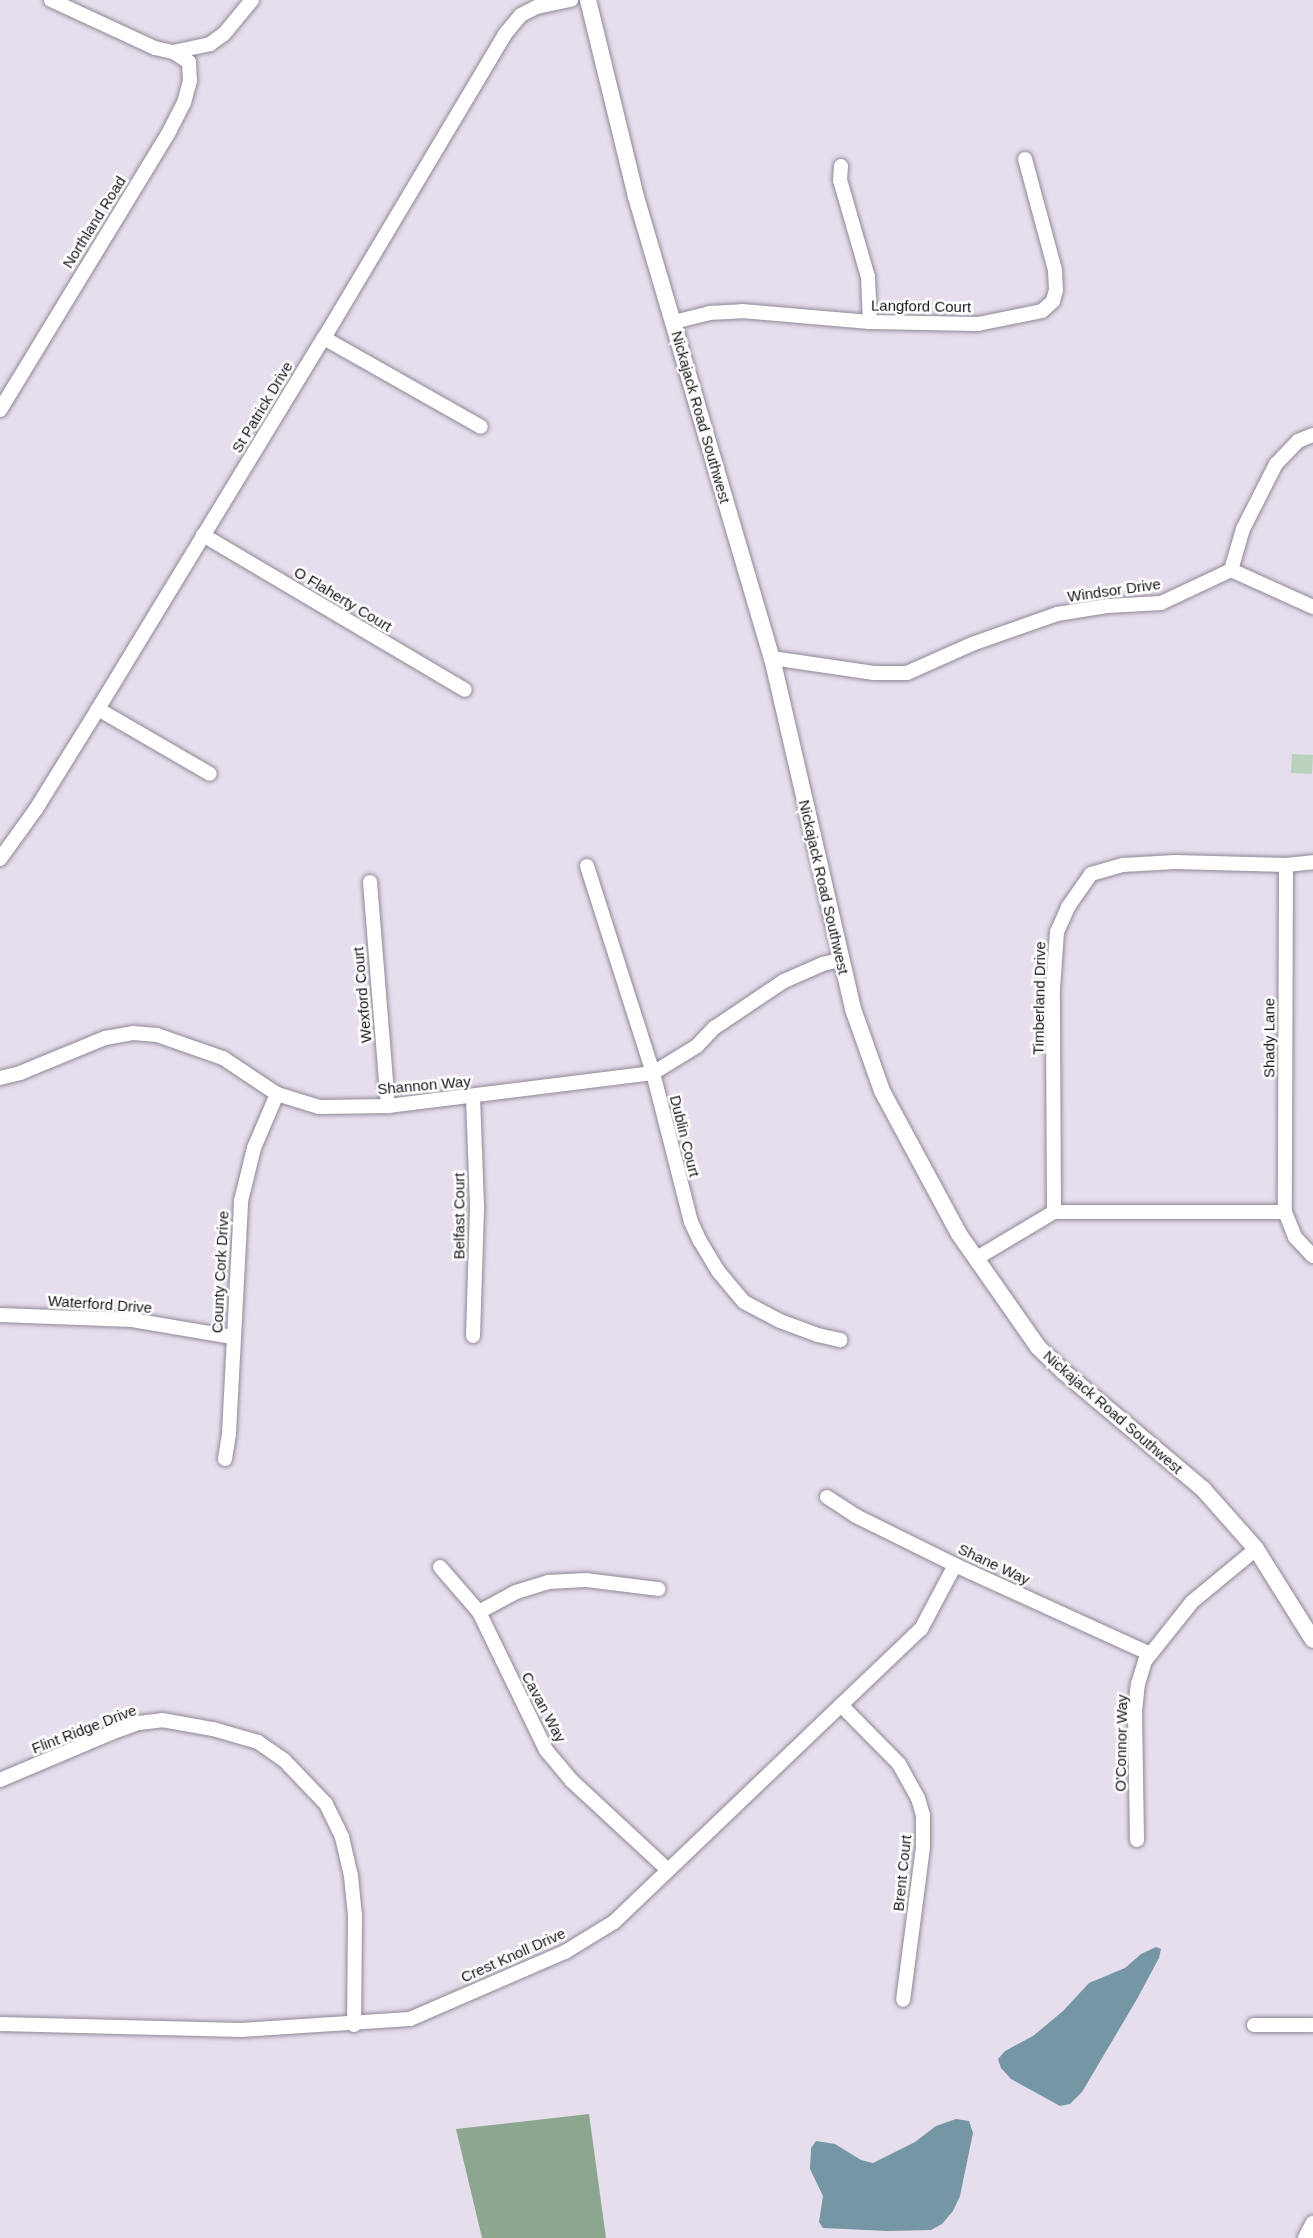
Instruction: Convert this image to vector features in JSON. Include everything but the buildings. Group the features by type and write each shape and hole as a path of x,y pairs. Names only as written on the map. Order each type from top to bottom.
{"street":[{"path":"51,0 155,48 173,52 210,44 241,17 252,0"},
{"name":"St Patrick Drive","path":"0,859 36,809 98,709 324,338 505,34 521,15 537,7 571,0"},
{"name":"Nickajack Road Southwest","path":"588,0 636,198 772,658 839,960 853,1010 882,1091 959,1234 1038,1347 1064,1372 1203,1489 1256,1549 1313,1640"},
{"name":"Northland Road","path":"0,410 5,386 169,132 184,103 190,81 189,62 173,52"},
{"name":"Langford Court","path":"674,322 709,313 742,311 870,322 978,324 1042,311 1053,301 1056,290 1055,270 1026,159"},
{"path":"841,166 840,180 868,277 870,322"},
{"path":"324,338 481,427"},
{"path":"1313,435 1298,441 1289,448 1270,474 1243,529 1231,570 1313,607"},
{"name":"O Flaherty Court","path":"203,535 465,690"},
{"name":"Windsor Drive","path":"772,658 874,673 907,673 972,644 1057,614 1108,606 1161,603 1231,570"},
{"path":"98,709 210,774"},
{"name":"Timberland Drive","path":"1054,1212 1053,989 1057,932 1068,907 1091,874 1124,865 1175,862 1286,865 1313,862"},
{"name":"Shady Lane","path":"1285,1212 1286,865"},
{"name":"Dublin Court","path":"587,866 653,1073 691,1222 718,1271 744,1302 780,1321 818,1335 840,1340"},
{"name":"Wexford Court","path":"370,882 388,1106"},
{"name":"Shannon Way","path":"0,1078 105,1038 133,1033 157,1035 223,1058 277,1094 319,1107 388,1106 653,1073 697,1046 714,1028 784,981 823,963 839,960"},
{"name":"County Cork Drive","path":"225,1459 241,1201 254,1148 277,1094"},
{"name":"Belfast Court","path":"473,1097 477,1206 473,1336"},
{"path":"977,1258 1054,1212 1285,1212 1295,1237 1313,1256"},
{"name":"Waterford Drive","path":"0,1315 132,1320 233,1336"},
{"name":"Shane Way","path":"827,1497 856,1516 956,1565 1150,1654"},
{"name":"O'Connor Way","path":"1137,1840 1135,1711 1138,1684 1150,1654 1192,1602 1256,1549"},
{"name":"Crest Knoll Drive","path":"0,2024 241,2030 354,2025 410,2019 566,1952 614,1922 921,1629 956,1565"},
{"name":"Cavan Way","path":"440,1567 479,1612 546,1750 572,1781 668,1870"},
{"path":"479,1612 516,1592 548,1582 586,1580 658,1589"},
{"name":"Brent Court","path":"841,1705 899,1764 918,1798 923,1815 923,1847 903,2000"},
{"name":"Flint Ridge Drive","path":"0,1780 139,1723 162,1720 213,1729 258,1742 284,1760 326,1804 342,1837 351,1876 355,1916 354,2025"},
{"path":"1254,2025 1313,2025"}],"green space":[{"path":"1292,754 1313,755 1312,774 1291,773"},
{"path":"589,2114 606,2238 482,2238 456,2129"}],"water":[{"path":"1156,1947 1161,1949 1159,1958 1137,1999 1082,2092 1070,2104 1060,2106 1011,2079 1001,2068 998,2059 1005,2051 1033,2036 1063,2011 1089,1983 1125,1968 1141,1954"},
{"path":"956,2119 969,2121 973,2133 960,2196 953,2211 942,2224 931,2230 823,2228 819,2222 823,2196 810,2169 811,2148 816,2141 835,2144 861,2160 873,2163 915,2142 936,2126"}]}
